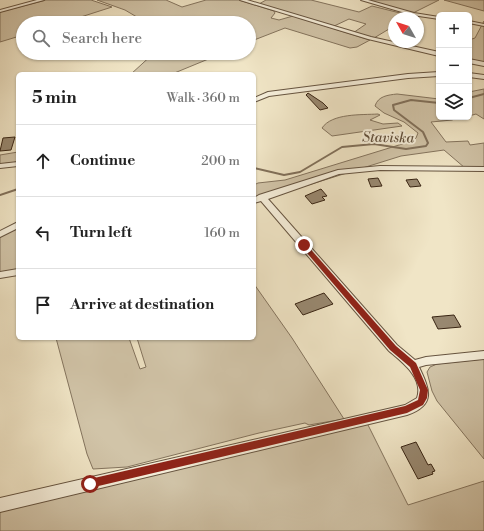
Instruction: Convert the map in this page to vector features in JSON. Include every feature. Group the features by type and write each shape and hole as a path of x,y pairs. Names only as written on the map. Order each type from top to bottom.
{"street":[{"path":"1,9 42,0"},
{"path":"242,0 370,38 436,53"},
{"path":"255,4 264,0"},
{"path":"363,0 414,14 436,18"},
{"path":"472,23 484,25"},
{"path":"472,62 484,64"},
{"path":"256,99 268,94 281,92 408,76 436,74"},
{"path":"472,75 484,77"},
{"path":"0,166 16,164"},
{"path":"0,505 407,410 420,403 423,398 424,390 413,365 393,348 258,199 338,172 380,168 484,168"},
{"path":"0,234 16,226"},
{"path":"0,275 16,272"},
{"path":"413,365 426,360 484,355"}],"shaded area":[{"path":"46,0 91,0 112,7 84,16 16,16 16,37 0,42 0,12"},
{"path":"97,0 166,0 182,7 206,0 239,0 274,11 275,13 271,18 279,20 293,16 370,40 357,47 350,48 285,28 256,39 256,16 135,16 125,10"},
{"path":"266,0 311,0 359,12 372,6 396,12 388,12 388,30 374,38 353,33 366,24 349,19 332,27 259,4"},
{"path":"363,0 439,0 415,12 409,12"},
{"path":"444,0 484,0 484,11"},
{"path":"484,21 484,63 472,61 472,39 475,38"},
{"path":"146,60 206,60 177,72 133,72"},
{"path":"484,89 484,119 476,114 472,115 472,91"},
{"path":"397,94 436,99 436,120 452,120 431,122 446,142 468,141 470,145 484,143 484,168 465,168 444,150 401,156 256,201 256,184 258,183 285,180 412,141 416,138 418,133 404,122 384,113 375,106 381,98"},
{"path":"380,115 370,120 383,124 398,123 402,126 332,136 322,128 327,123 340,117"},
{"path":"16,152 16,162 0,164 0,155"},
{"path":"16,229 16,271 0,273 0,236"},
{"path":"256,287 292,338 344,419 309,425 305,423 259,433 127,467 93,469 87,454 57,340 130,340 140,369 146,367 138,340 256,340"},
{"path":"484,359 484,459 437,401 432,391 427,372 430,367 437,364"},
{"path":"367,423 408,505 484,481 484,531 0,531 0,511"}],"building":[{"path":"308,93 328,108 320,110 306,95"},
{"path":"15,137 11,150 0,151 3,138"},
{"path":"378,178 382,186 371,187 368,179"},
{"path":"417,179 421,186 410,187 406,180"},
{"path":"321,189 327,196 322,197 325,200 312,204 305,196"},
{"path":"324,293 333,304 303,315 295,304"},
{"path":"454,315 461,327 438,329 432,317"},
{"path":"416,442 428,465 431,464 435,471 432,472 433,474 418,479 401,447"}],"waterway":[{"name":"Staviska","path":"472,97 484,94"},
{"name":"Staviska","path":"256,168 284,175 300,172 342,147 374,144 406,149 426,146 428,143 423,132 394,110 393,105 411,100 436,103"},
{"name":"Staviska","path":"0,195 16,190"}],"route":[{"path":"90,484 407,410 420,403 423,398 424,390 413,365 393,348 304,245"}]}
